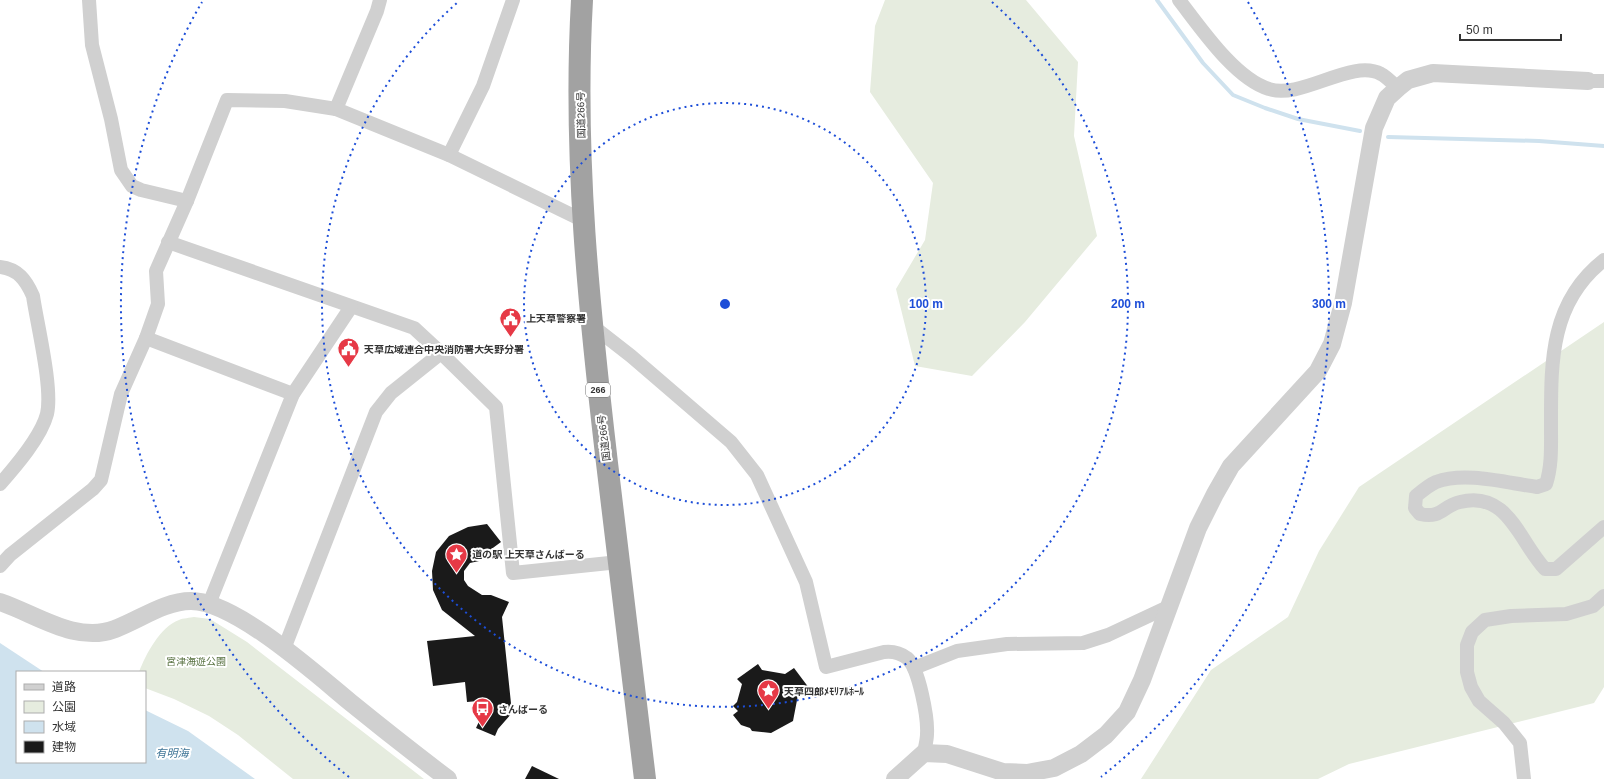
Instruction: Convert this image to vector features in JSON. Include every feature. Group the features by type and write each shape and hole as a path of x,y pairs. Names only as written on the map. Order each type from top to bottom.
{"highway":[{"name":"国道266号","path":"582,0 580,38 582,220 590,324 645,779"}],"street":[{"path":"90,0 92,45 111,119 121,170 132,186 141,190 187,201"},
{"path":"336,109 377,12 380,0"},
{"path":"449,155 483,86 511,0"},
{"path":"1179,0 1217,50 1254,82 1270,90 1290,90 1351,72 1365,71 1381,74 1398,88"},
{"path":"924,753 947,754 1003,772 1027,773 1054,768 1081,754 1106,735 1127,712 1142,680 1198,528 1215,494 1231,466 1318,371 1332,344 1343,303 1374,128 1387,98 1408,80 1433,73 1596,81"},
{"path":"0,566 10,555 94,489 101,480 121,394 146,338 158,304 156,270 187,201 227,100 285,101 336,109 449,155 582,220"},
{"path":"168,242 414,328 496,407 513,573 619,562"},
{"path":"1604,260 1594,268 1576,290 1560,322 1551,367 1551,461 1546,484 1537,487 1464,477 1437,482 1416,496 1415,508 1420,514 1434,516 1458,502 1478,500 1494,505 1503,511 1526,541 1535,558 1545,569 1556,569 1604,527"},
{"path":"0,267 8,268 18,273 27,282 33,296 49,394 47,414 39,432 10,473 0,484"},
{"path":"209,604 293,394 351,307"},
{"path":"590,324 632,356 731,442 757,475 806,582 826,667 893,651 908,659 914,668 926,717 927,735 924,753 895,779"},
{"path":"146,338 293,394"},
{"path":"284,649 376,412 391,393 441,353"},
{"path":"1524,779 1520,743 1504,723 1479,701 1471,687 1467,672 1467,645 1472,632 1485,620 1511,616 1566,614 1593,606 1604,596"},
{"path":"0,602 67,629 96,633 113,630 172,605 191,601 209,604 231,613 284,649 448,779"},
{"path":"914,668 957,651 1007,644 1083,643 1108,635 1170,606"}],"green space":[{"path":"885,0 1026,0 1078,62 1074,136 1097,236 1025,322 972,376 915,366 896,289 925,240 933,183 870,92 875,26"},
{"path":"1604,322 1604,687 1594,703 1349,764 1318,779 1141,779 1211,670 1288,617 1319,551 1359,487"},
{"name":"宮津海遊公園","path":"194,617 210,619 247,642 424,779 293,779 238,735 209,716 174,699 146,688 146,671 139,671 146,657 154,642 160,635 172,624 181,619"}],"water":[{"name":"有明海","path":"0,643 42,671 16,671 16,763 146,763 146,710 188,731 255,779 0,779"}],"building":[{"path":"487,524 501,542 486,553 479,554 479,561 470,563 464,571 464,580 468,586 482,595 491,595 509,602 502,617 512,713 498,729 495,736 476,728 489,700 467,702 465,682 433,686 427,641 475,636 442,610 433,590 432,571 436,552 449,536 468,527"},
{"path":"758,664 762,670 785,674 794,668 809,688 798,695 793,721 771,733 752,731 750,728 741,725 733,715 738,711 733,706 737,702 742,684 737,679"},
{"path":"532,766 559,779 525,779"}],"waterway":[{"path":"1157,0 1203,63 1233,95 1298,119 1360,131"},
{"path":"1388,137 1539,141 1604,146"}],"place":[{"name":"上天草警察署","path":"510,338"},
{"name":"天草広域連合中央消防署大矢野分署","path":"348,368"},
{"name":"道の駅 上天草さんばーる","path":"457,574"},
{"name":"天草四郎ﾒﾓﾘｱﾙﾎｰﾙ","path":"768,710"},
{"name":"さんぱーる","path":"483,728"}]}
